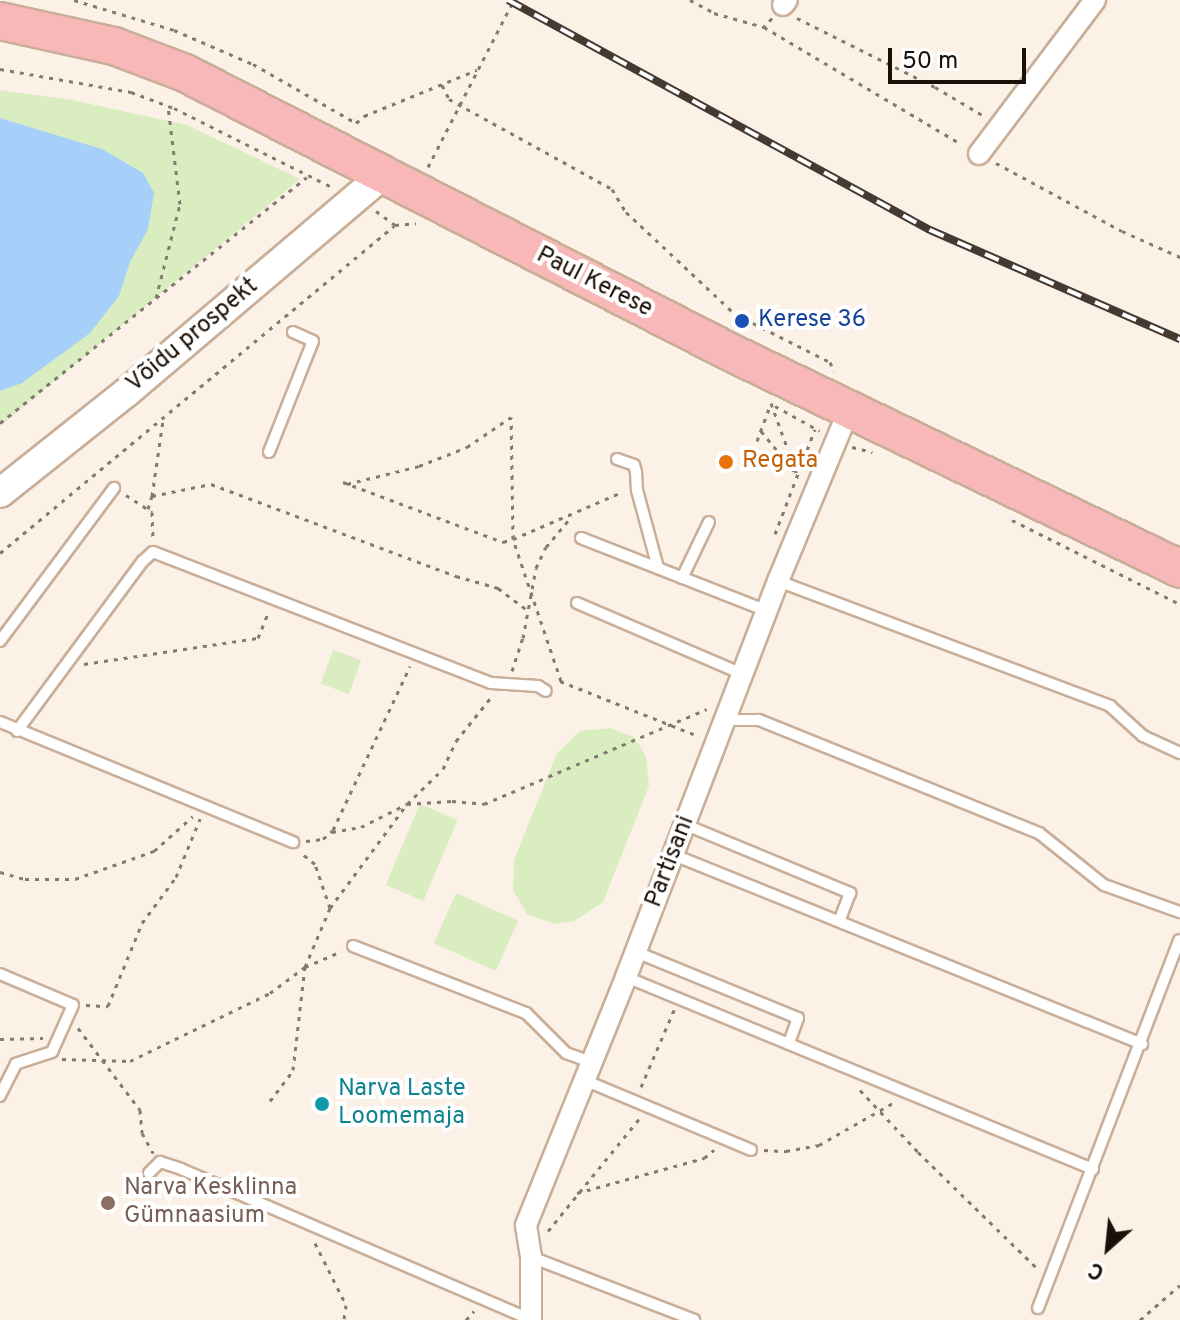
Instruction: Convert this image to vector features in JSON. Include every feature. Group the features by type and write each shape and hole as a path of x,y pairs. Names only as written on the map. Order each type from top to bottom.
{"highway":[{"name":"Paul Kerese","path":"0,21 114,46 185,73 382,176 421,209 836,415 1180,569"}],"street":[{"path":"979,154 1095,0"},
{"name":"Võidu prospekt","path":"2,488 127,392 382,176"},
{"name":"Partisani","path":"531,1320 531,1252 526,1225 744,675 836,415"}],"lane":[{"path":"269,452 313,341 293,332"},
{"path":"617,459 634,465 637,490 658,568"},
{"path":"0,641 114,488"},
{"path":"682,578 709,522"},
{"path":"581,538 767,611"},
{"path":"17,731 143,561 153,552 491,683 538,686 546,691"},
{"path":"778,581 1110,706 1143,736 1180,753"},
{"path":"577,603 744,675"},
{"path":"726,720 759,720 1039,833 1104,885 1180,912"},
{"path":"0,722 293,842"},
{"path":"686,825 850,893 839,921"},
{"path":"674,855 1142,1044"},
{"path":"1038,1308 1142,1044 1179,940"},
{"path":"353,946 526,1013 588,1071 635,1101 751,1150"},
{"path":"636,952 798,1018 789,1043"},
{"path":"0,974 70,1010 52,1052 16,1064 0,1096"},
{"path":"626,977 1093,1169"},
{"path":"149,1173 160,1162 531,1320"},
{"path":"531,1252 694,1320"}],"path":[{"path":"74,0 174,30 253,64 356,123 364,116 477,70"},
{"path":"0,553 395,225 421,209 458,104 514,0"},
{"path":"690,0 714,13 764,27 979,154 1122,231 1180,257"},
{"path":"764,27 785,3 819,31 935,87 984,116 1008,115"},
{"path":"0,69 131,92 168,106 355,200 395,225"},
{"path":"442,85 443,92 458,104 612,189 626,212 735,314 830,362 834,368 836,415"},
{"path":"156,298 180,204 168,106"},
{"path":"0,423 307,177"},
{"path":"771,403 836,415 881,454"},
{"path":"757,441 771,403"},
{"path":"761,431 797,476 771,403"},
{"path":"637,490 621,493 572,516 513,539 503,542 345,483 419,466 467,447 511,417 513,539 561,681 717,742"},
{"path":"148,509 163,420"},
{"path":"96,475 152,512 153,552"},
{"path":"152,496 211,484 456,576 498,588 528,611"},
{"path":"270,1101 293,1070 305,967 330,908 407,804 443,769 456,741 516,667 541,557 572,516"},
{"path":"1009,519 1180,604"},
{"path":"64,667 258,638 274,599"},
{"path":"293,842 323,839 331,832 415,655"},
{"path":"546,691 561,681"},
{"path":"331,832 361,827 407,804 452,801 484,804 707,709"},
{"path":"0,872 25,879 75,879 113,868 154,851 205,804"},
{"path":"160,1162 142,1133 140,1110 70,1010 108,1006 142,923 176,877 205,804"},
{"path":"293,842 304,857 315,864 330,908"},
{"path":"52,1052 66,1062 130,1061 270,993 305,967 353,946"},
{"path":"635,1101 679,999"},
{"path":"0,1039 58,1038"},
{"path":"837,1063 879,1111 1049,1280"},
{"path":"751,1150 786,1151 819,1145 910,1093"},
{"path":"531,1252 575,1194 649,1107"},
{"path":"575,1194 704,1158 726,1139"},
{"path":"304,1222 346,1305 344,1320"},
{"path":"1140,1320 1180,1285"}],"green space":[{"path":"0,90 72,100 187,125 300,179 0,426"},
{"path":"333,650 361,660 349,694 321,684"},
{"path":"611,728 634,737 646,756 649,786 603,902 575,921 554,924 527,914 513,890 514,860 557,753 580,731"},
{"path":"420,804 458,820 423,901 386,885"},
{"path":"456,893 518,921 496,971 434,943"}],"water":[{"path":"0,118 102,149 143,173 154,193 148,229 130,262 119,296 90,333 22,383 0,391"}],"railway":[{"path":"508,0 930,230 1180,339"}],"place":[{"name":"Kerese 36","path":"742,321"},
{"name":"Regata","path":"726,462"},
{"name":"Narva Laste Loomemaja","path":"322,1104"},
{"name":"Narva Kesklinna Gümnaasium","path":"108,1203"}]}
